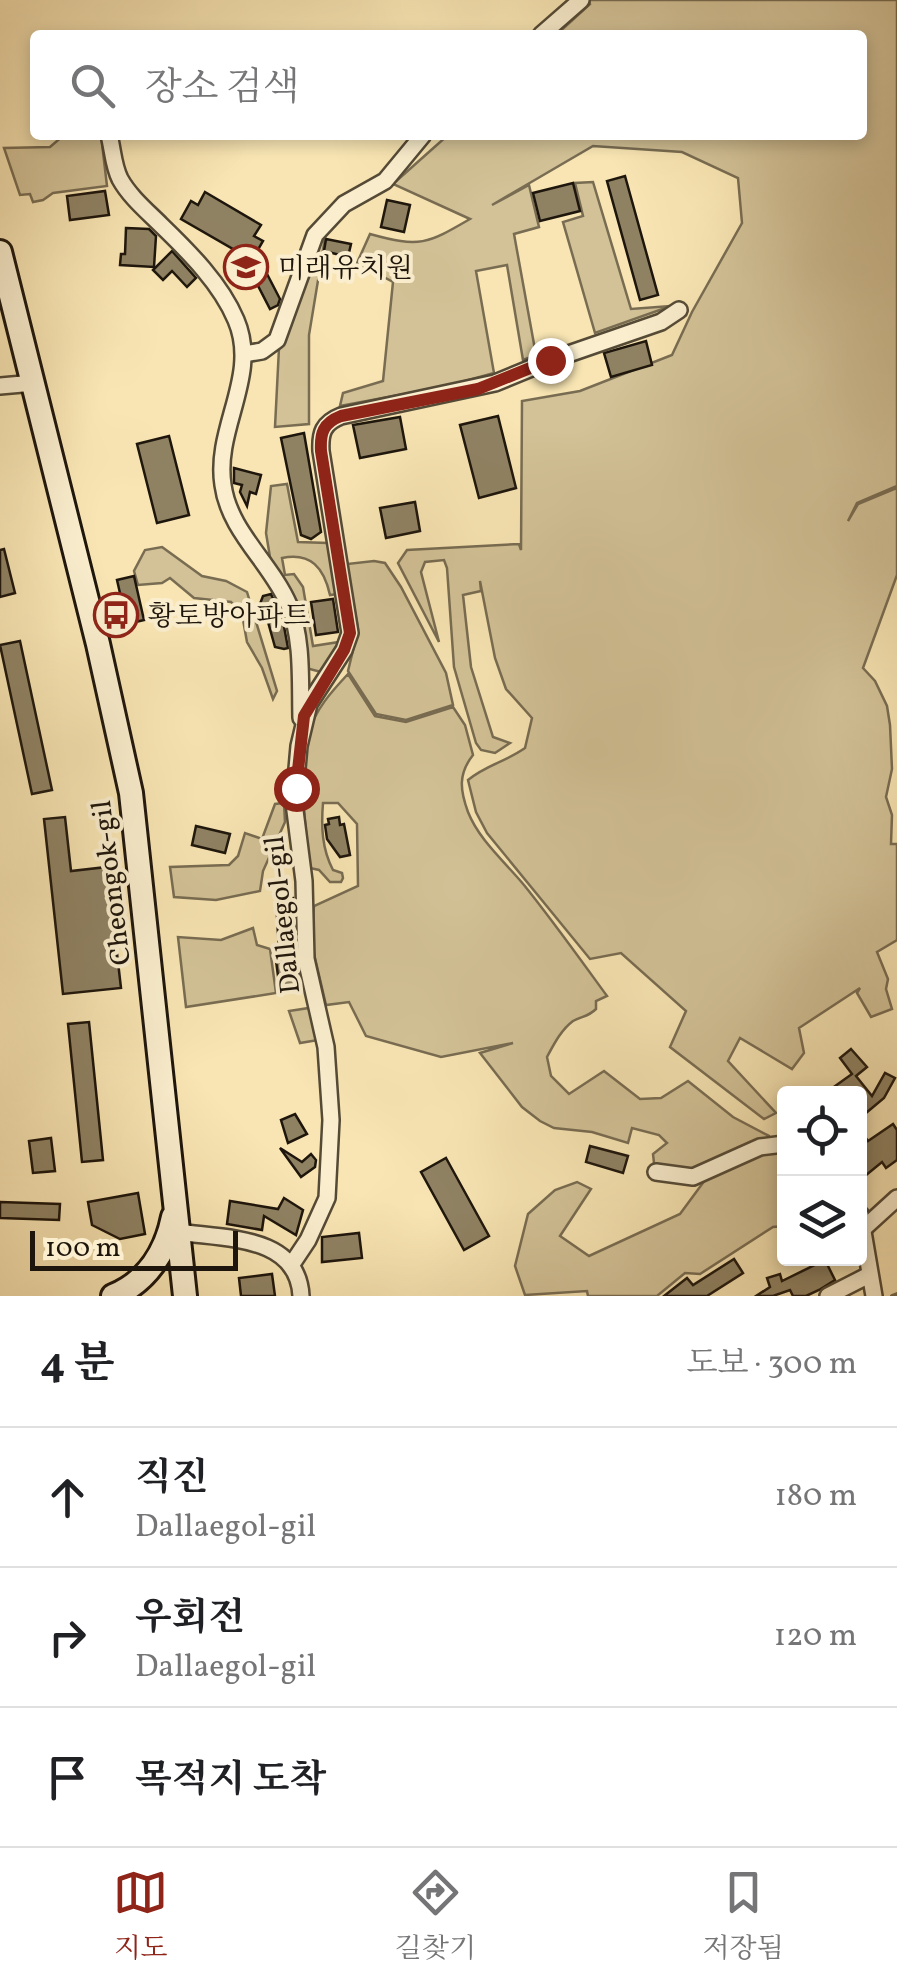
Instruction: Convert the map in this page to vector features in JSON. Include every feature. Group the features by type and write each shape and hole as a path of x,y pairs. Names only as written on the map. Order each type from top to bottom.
{"street":[{"path":"548,30 581,0"},
{"name":"Dallaegol-gil","path":"110,140 123,184 220,292 239,327 244,354 241,384 222,453 223,490 235,520 276,581 294,618 301,730 294,802 305,894 306,959 326,1047 331,1120 327,1198 292,1264"},
{"path":"244,354 262,351 276,340 315,235 328,218 384,180 419,140"},
{"name":"Cheongok-gil","path":"0,252 128,778 186,1296"},
{"name":"Dallaegol-gil","path":"301,730 309,704 344,650 350,633 321,451 323,428 329,421 495,384 661,322 678,310"},
{"path":"0,386 34,383"},
{"path":"656,1172 693,1177 760,1147 777,1145"},
{"path":"867,1218 897,1198"},
{"path":"113,1296 139,1282 157,1260 169,1235 175,1203"},
{"path":"178,1232 270,1248 292,1264 298,1273 302,1296"},
{"path":"828,1296 871,1285 867,1260"}],"shaded area":[{"path":"589,0 897,0 897,486 857,503 848,521 858,504 897,488 897,575 863,668 875,681 887,706 890,725 892,769 886,797 892,815 891,844 897,844 897,940 877,952 888,979 886,989 892,1009 871,1017 857,993 860,988 799,1028 804,1053 792,1069 740,1038 728,1061 776,1113 764,1119 670,1047 686,1011 621,953 590,959 487,833 476,812 468,780 525,748 532,718 506,689 495,658 480,581 481,591 463,595 471,667 493,737 510,743 495,753 481,750 454,667 444,560 425,562 421,572 439,642 398,563 407,550 519,544 521,550 522,401 580,391 672,355 742,223 738,178 682,152 593,146 492,205 529,185 539,227 514,234 536,355 523,360 507,265 476,271 494,373 340,406 343,393 383,381 393,282 357,263 370,234 423,241 470,219 393,184 442,140 867,140 867,30 561,30 590,4"},
{"path":"58,140 102,140 107,186 53,193 33,202 30,194 20,195 4,148 50,147"},
{"path":"593,182 631,309 671,306 595,333 563,222 583,216 575,183"},
{"path":"320,237 325,238 309,335 309,424 275,427 279,348 293,319"},
{"path":"287,484 298,542 328,543 338,594 330,595 315,564 301,557 282,558 285,575 294,574 303,587 313,646 339,642 321,672 306,668 293,599 270,557 266,533 271,486"},
{"path":"162,547 202,576 226,581 247,592 277,691 273,699 247,642 242,614 231,602 194,598 170,578 162,583 138,585 134,571 145,550"},
{"path":"385,563 401,587 446,673 453,705 406,720 376,714 348,671 358,630 347,564"},
{"path":"348,674 375,716 406,722 453,707 465,725 473,755 465,769 462,789 473,822 607,996 596,1001 596,1009 573,1021 558,1038 547,1057 551,1076 569,1094 604,1071 640,1099 661,1098 688,1081 771,1141 713,1166 668,1169 654,1163 653,1154 667,1143 659,1135 632,1128 628,1143 592,1132 554,1128 522,1107 480,1053 513,1043 441,1057 366,1036 349,1002 326,1005 311,941 314,906 358,886 357,824 338,803 323,803 322,829 327,854 333,870 342,873 343,878 341,882 330,882 319,870 310,868 304,767 315,717"},
{"path":"284,803 285,822 263,871 260,891 216,900 174,897 170,867 229,865 238,856 245,833 262,839 275,804"},
{"path":"253,928 257,945 270,949 276,993 186,1007 178,937 221,940"},
{"path":"309,1008 318,1040 300,1043 289,1011"},
{"path":"777,1148 777,1227 700,1274 685,1273 657,1296 588,1296 587,1291 525,1295 515,1266 528,1214 555,1190 577,1182 591,1189 560,1236 589,1256 680,1214 708,1176 761,1150"}],"building":[{"path":"625,176 658,295 640,300 607,181"},
{"path":"573,183 580,211 540,221 533,193"},
{"path":"105,191 109,215 70,220 67,196"},
{"path":"205,192 261,225 254,236 263,241 252,260 181,219 191,201 198,205"},
{"path":"387,200 410,205 404,232 381,227"},
{"path":"126,228 149,229 156,236 154,267 120,265 121,254 125,254"},
{"path":"326,239 351,244 348,257 324,251"},
{"path":"172,251 196,278 187,287 172,271 163,280 153,270"},
{"path":"266,272 280,299 270,309 254,278"},
{"path":"646,341 652,365 611,377 604,353"},
{"path":"498,416 516,488 479,498 460,425"},
{"path":"400,417 406,449 360,458 353,425"},
{"path":"304,433 321,532 311,539 301,535 281,438"},
{"path":"169,436 189,515 157,523 137,444"},
{"path":"234,468 261,475 256,494 250,492 247,506 240,492 242,485 234,483"},
{"path":"415,502 420,531 386,538 380,508"},
{"path":"4,549 15,593 0,597 0,550"},
{"path":"134,576 144,620 127,624 117,580"},
{"path":"271,594 283,621 288,648 275,647 268,622 258,609 263,596"},
{"path":"333,599 338,632 316,635 311,602"},
{"path":"20,641 52,790 32,794 0,645"},
{"path":"65,817 71,871 107,867 121,988 63,994 44,819"},
{"path":"339,817 350,855 340,857 327,839 325,825 329,824 328,819"},
{"path":"196,826 230,834 225,853 192,845"},
{"path":"276,898 293,898 293,937 300,988 280,991 275,953 279,953"},
{"path":"89,1022 103,1160 82,1162 68,1024"},
{"path":"851,1049 867,1067 856,1076 864,1086 835,1086 852,1074 840,1058"},
{"path":"885,1073 895,1078 884,1098 867,1112 867,1090 872,1096"},
{"path":"295,1114 307,1134 288,1143 281,1120"},
{"path":"893,1124 897,1130 897,1160 886,1168 882,1162 867,1174 868,1141"},
{"path":"51,1138 55,1171 33,1173 29,1141"},
{"path":"590,1146 628,1156 623,1173 586,1162"},
{"path":"280,1148 302,1162 311,1154 316,1160 315,1167 301,1177"},
{"path":"446,1158 489,1236 464,1250 421,1172"},
{"path":"138,1193 145,1234 120,1239 92,1225 88,1202"},
{"path":"284,1198 303,1210 296,1235 264,1216 262,1230 227,1224 230,1201 278,1209"},
{"path":"0,1202 60,1204 59,1220 0,1218"},
{"path":"359,1233 362,1258 322,1262 322,1237"},
{"path":"734,1259 743,1273 707,1296 664,1296 687,1278 693,1285"},
{"path":"813,1266 828,1266 835,1280 806,1296 793,1296 790,1290 756,1296 770,1287 767,1278 780,1274 782,1281"},
{"path":"272,1274 275,1296 241,1296 239,1278"}],"waterway":[{"path":"892,1296 897,1294"}],"place":[{"name":"미래유치원","path":"246,267"},
{"name":"황토방아파트","path":"116,615"}],"route":[{"path":"296,788 304,716 349,641 350,633 321,451 323,428 341,416 495,384 550,360"}]}
